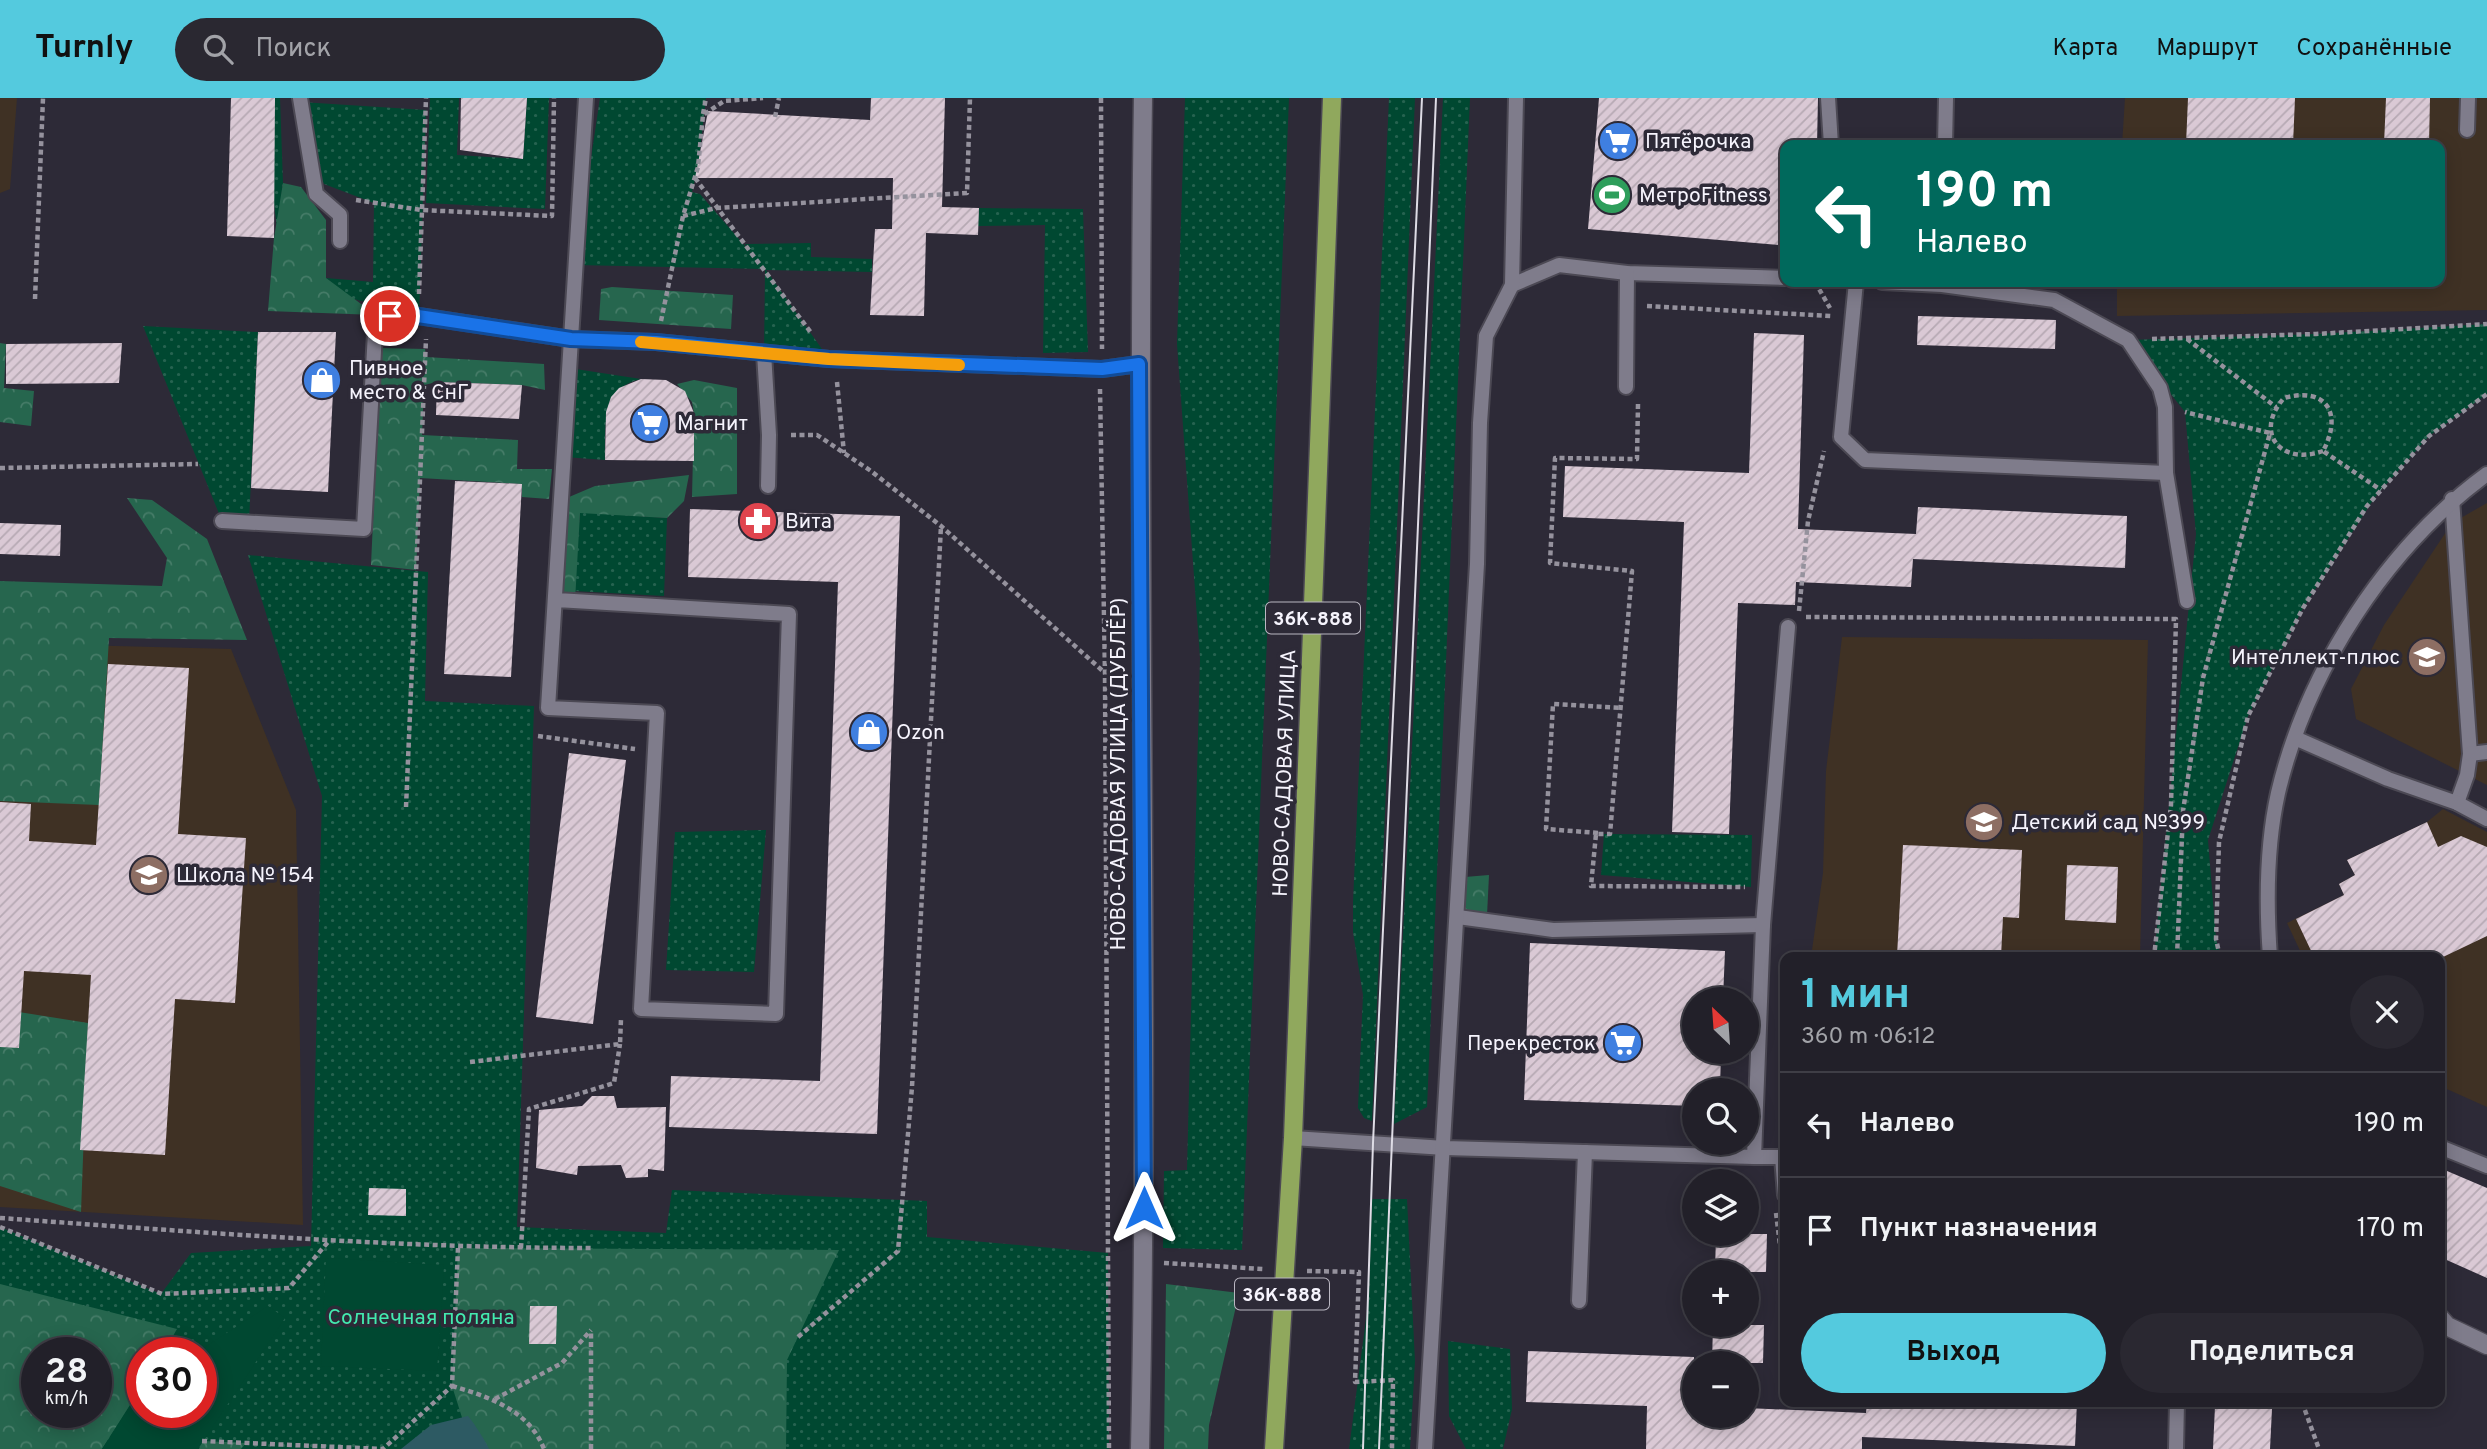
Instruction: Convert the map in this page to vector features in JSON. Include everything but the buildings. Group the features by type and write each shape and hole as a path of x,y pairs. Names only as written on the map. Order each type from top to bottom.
{"main road":[{"name":"НОВО-САДОВАЯ УЛИЦА","path":"1275,1449 1293,1138 1332,98"}],"street":[{"name":"НОВО-САДОВАЯ УЛИЦА (ДУБЛЁР)","path":"1140,1449 1144,1262 1139,364 1143,98"},
{"path":"2445,1324 2487,1345"}],"lane":[{"path":"300,98 316,194 340,215 340,241"},
{"path":"557,600 789,614 776,1014 641,1009 657,713 548,708 557,600 586,98"},
{"path":"1425,1449 1458,917 1486,336 1512,285 1516,98"},
{"path":"1828,98 1831,140"},
{"path":"1945,140 1946,98"},
{"path":"2467,130 2468,98"},
{"path":"1512,285 1559,265 1627,273 1780,278"},
{"path":"1626,387 1627,273"},
{"path":"1856,287 1841,437 1865,460 2166,472"},
{"path":"1968,287 2054,300 2128,340 2160,388 2165,407 2166,472 2187,601"},
{"path":"222,521 365,529 376,315 423,317 571,339 656,342 829,359 1102,369 1139,364"},
{"path":"764,353 769,435 768,486"},
{"path":"2270,952 2271,835 2279,792 2295,738 2314,693 2347,631 2398,556 2452,499 2487,474"},
{"path":"2452,499 2470,754 2467,775 2457,803"},
{"path":"1754,1157 1763,925 1789,622"},
{"path":"2295,738 2388,779 2457,803 2487,819"},
{"path":"2470,754 2487,752"},
{"path":"1458,917 1553,930 1763,925"},
{"path":"1293,1138 1445,1148 1780,1157"},
{"path":"2445,1149 2487,1166"},
{"path":"1579,1301 1585,1152"},
{"path":"2176,1449 2177,1407"}],"path":[{"path":"36,299 43,98"},
{"path":"405,807 423,317 421,210 426,98"},
{"path":"421,210 552,215 554,98"},
{"path":"656,342 683,216 695,178 706,98"},
{"path":"703,115 724,101 763,98"},
{"path":"775,117 779,98"},
{"path":"683,216 716,208 967,193 970,98"},
{"path":"1101,98 1100,401 1105,674 1109,1449"},
{"path":"695,178 765,269 829,359 839,387 845,454"},
{"path":"1642,306 1835,316"},
{"path":"2128,340 2316,334 2487,324"},
{"path":"2186,338 2276,407"},
{"path":"2165,407 2270,433 2286,452 2312,455 2323,451 2332,435 2332,416 2325,402 2312,394 2284,398 2276,407 2270,433 2203,678 2183,811 2177,952"},
{"path":"1609,834 1632,570 1550,563 1555,457 1637,459 1639,403"},
{"path":"769,435 817,435 845,454 942,526 1105,674"},
{"path":"2323,451 2381,490"},
{"path":"0,468 198,464"},
{"path":"798,1337 898,1251 912,1087 942,526"},
{"path":"1789,622 2176,619 2171,805 2155,952"},
{"path":"1609,834 1546,829 1553,704 1620,708"},
{"path":"538,736 639,750"},
{"path":"1609,834 1596,834 1591,886 1766,887"},
{"path":"521,1248 529,1109 614,1083 621,1017"},
{"path":"470,1062 620,1044"},
{"path":"0,1218 329,1242 458,1248 592,1248"},
{"path":"0,1227 162,1294 289,1288 329,1242"},
{"path":"202,1441 383,1449 452,1386 458,1248"},
{"path":"495,1399 562,1363 591,1330 591,1449"},
{"path":"452,1386 495,1399 536,1430 544,1449"},
{"path":"2304,1407 2319,1449"}],"shaded area":[{"path":"0,98 17,98 10,189 0,193"},
{"path":"2125,98 2487,98 2487,310 2117,316 2117,287 2445,287 2445,140 2122,140"},
{"name":"Интеллект-плюс","path":"2487,503 2487,785 2356,719 2351,689 2384,625 2452,523"},
{"name":"Детский сад №399","path":"1842,637 2148,640 2140,952 1812,952 1823,873 1826,771"},
{"name":"Школа № 154","path":"0,643 231,649 296,810 303,1225 0,1207"},
{"path":"2443,809 2487,832 2487,1107 2445,1088 2445,952 2301,952 2287,923 2344,895 2339,884 2355,875 2347,860 2427,822"}],"green space":[{"path":"261,98 280,98 283,183 277,228"},
{"path":"430,98 459,98 457,155 523,159 527,98 549,98 545,209 426,203"},
{"path":"600,98 706,98 698,167 692,192 700,194 751,253 745,244 811,243 811,257 872,259 872,272 766,270 829,359 764,353 765,269 575,265"},
{"path":"1185,98 1289,98 1242,1250 1163,1248 1164,1171 1187,1170 1200,658 1177,344"},
{"path":"1389,98 1415,98 1372,1121 1364,1118 1358,1108 1363,995 1353,932 1353,902"},
{"path":"1443,98 1470,98 1427,1107 1394,1124"},
{"path":"301,102 426,110 419,316 350,298 326,278 373,282 374,203 324,184 307,145"},
{"path":"283,183 301,187 326,220 326,278 376,315 268,311 274,238"},
{"path":"979,208 1083,209 1088,352 1043,353 1045,225 978,226"},
{"path":"612,287 733,295 731,329 599,320 601,289"},
{"path":"2487,324 2487,394 2429,436 2375,497 2303,608 2248,716 2208,840 2216,939 2220,952 2154,952 2196,534 2185,412 2128,340 2316,334"},
{"path":"143,326 258,332 249,522 222,521"},
{"path":"0,343 6,344 4,388 34,391 31,426 0,422"},
{"path":"381,348 425,349 426,357 544,364 545,390 522,385 437,382 424,385 422,435 518,440 517,469 552,469 549,499 522,497 522,484 420,478 416,570 371,565"},
{"path":"569,368 641,379 618,391 612,400 606,422 605,460 565,457"},
{"path":"694,380 737,388 737,494 692,497 694,413 692,402 677,384"},
{"path":"689,475 684,501 667,518 580,513 575,601 557,600 562,500 595,486"},
{"path":"127,498 152,500 207,539 247,640 109,638 99,805 0,801 0,581 162,586 167,558"},
{"path":"580,512 667,518 664,596 574,591"},
{"name":"Солнечная поляна","path":"248,555 428,572 425,701 534,706 517,1227 666,1233 672,1190 927,1201 927,1237 1108,1253 1109,1449 0,1449 0,1227 161,1294 191,1253 311,1246 322,796"},
{"path":"766,830 754,972 666,970 675,832"},
{"path":"1604,834 1752,835 1751,887 1601,875"},
{"path":"1489,875 1487,915 1464,914 1465,877"},
{"path":"0,1009 88,1023 81,1212 0,1186"},
{"path":"1372,1199 1407,1199 1415,1361 1410,1449 1349,1449 1369,1296"},
{"path":"458,1248 839,1250 787,1360 786,1449 472,1449 452,1386"},
{"path":"326,1258 444,1265 437,1371 321,1366"},
{"path":"0,1284 177,1329 172,1337 126,1337 126,1411 102,1449 0,1449"},
{"path":"1166,1284 1239,1293 1209,1425 1208,1449 1164,1449"},
{"path":"268,1306 285,1318 217,1420 217,1339"},
{"path":"1448,1341 1510,1349 1512,1409 1503,1449 1466,1449 1449,1416"},
{"path":"126,1412 126,1428 212,1428 198,1449 102,1449"},
{"path":"202,1441 246,1443 241,1449 199,1449"}],"water":[{"path":"468,1416 489,1449 401,1449 431,1425"}],"tram line":[{"path":"1363,1449 1373,1143 1422,98"},
{"path":"1379,1449 1436,98"}],"slow traffic":[{"path":"641,342 829,359 959,365"}],"place":[{"name":"Пятёрочка","path":"1618,141"},
{"name":"МетроFitness","path":"1612,195"},
{"name":"Пивное место & СнГ","path":"322,380"},
{"name":"Магнит","path":"650,423"},
{"name":"Вита","path":"758,521"},
{"name":"Интеллект-плюс","path":"2427,657"},
{"name":"Ozon","path":"869,732"},
{"name":"Детский сад №399","path":"1984,822"},
{"name":"Школа № 154","path":"149,875"},
{"name":"Перекресток","path":"1623,1043"}],"route":[{"path":"390,316 418,316 571,339 656,342 829,359 1102,369 1139,364 1144,1208"}]}
